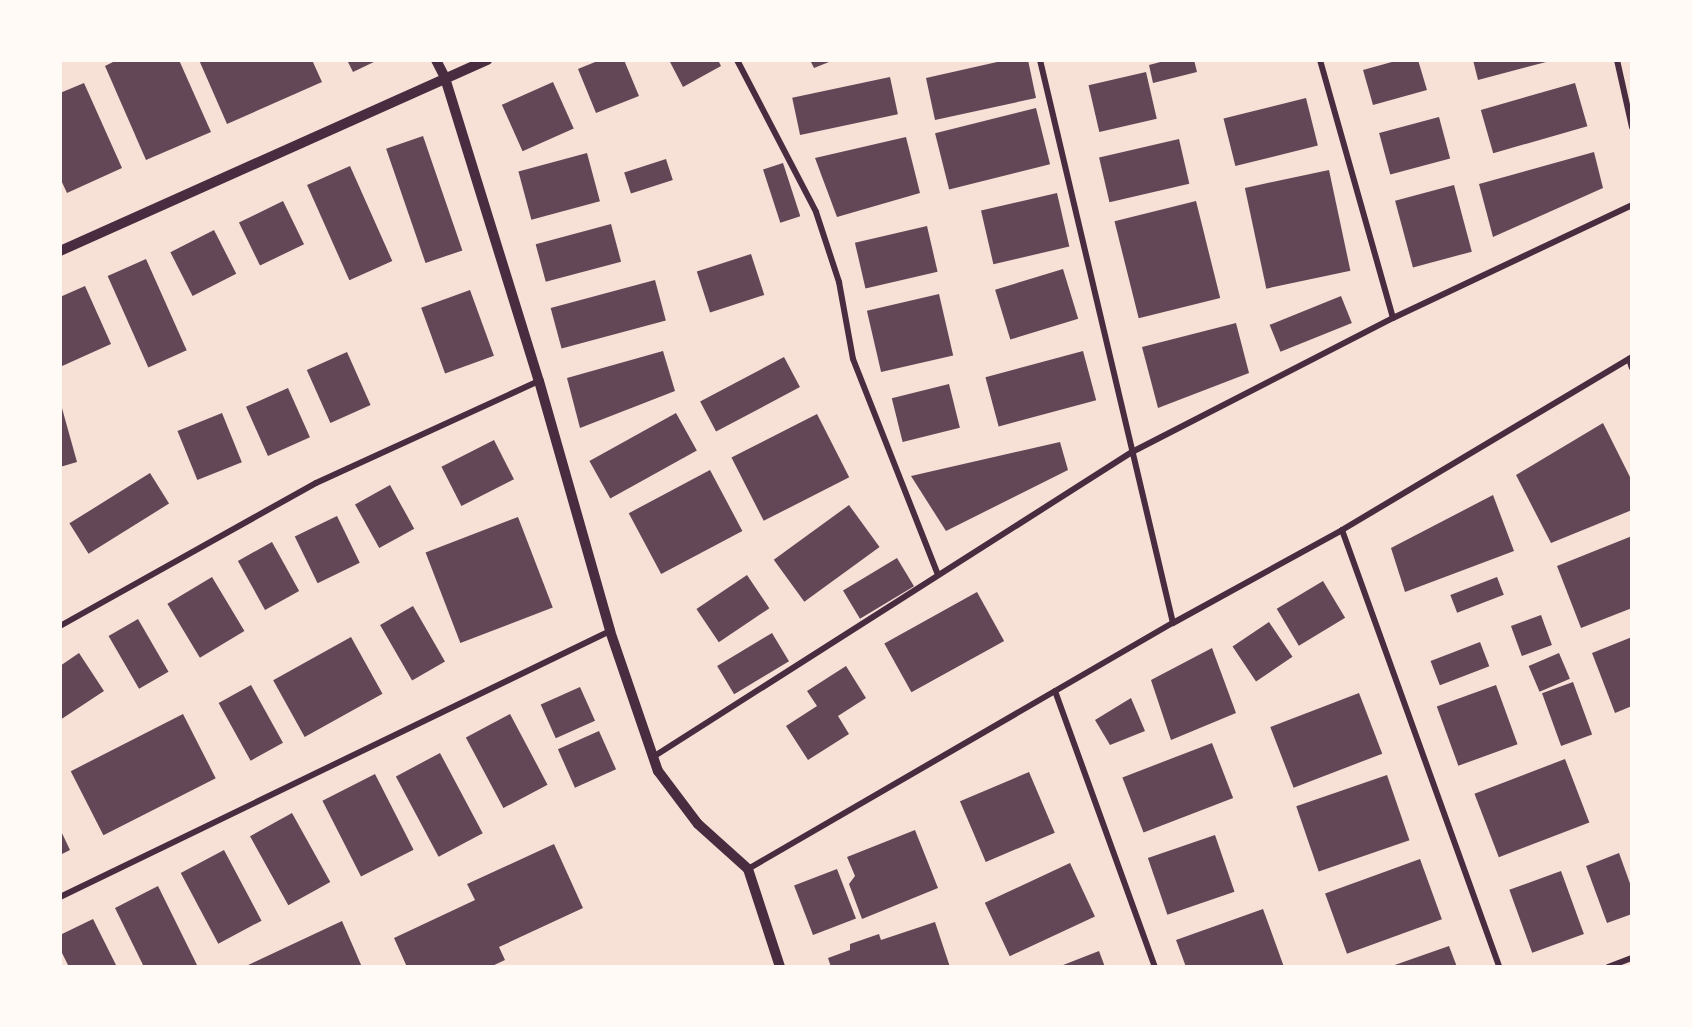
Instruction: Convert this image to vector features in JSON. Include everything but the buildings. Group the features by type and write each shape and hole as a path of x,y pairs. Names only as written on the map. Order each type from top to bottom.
{"street":[{"path":"436,60 444,78 539,381 610,631 658,771 698,824 748,869 780,967"},
{"path":"60,252 487,60"},
{"path":"737,60 816,212 839,282 853,359 939,575"},
{"path":"1040,60 1173,623"},
{"path":"1320,60 1393,318"},
{"path":"1617,60 1632,127"},
{"path":"653,757 1132,452 1393,318 1632,205"},
{"path":"748,869 1173,623 1342,530 1630,358 1632,368"},
{"path":"60,626 316,483 539,381"},
{"path":"1342,530 1499,967"},
{"path":"60,897 610,631"},
{"path":"1055,691 1155,967"},
{"path":"1608,967 1632,958"}]}
